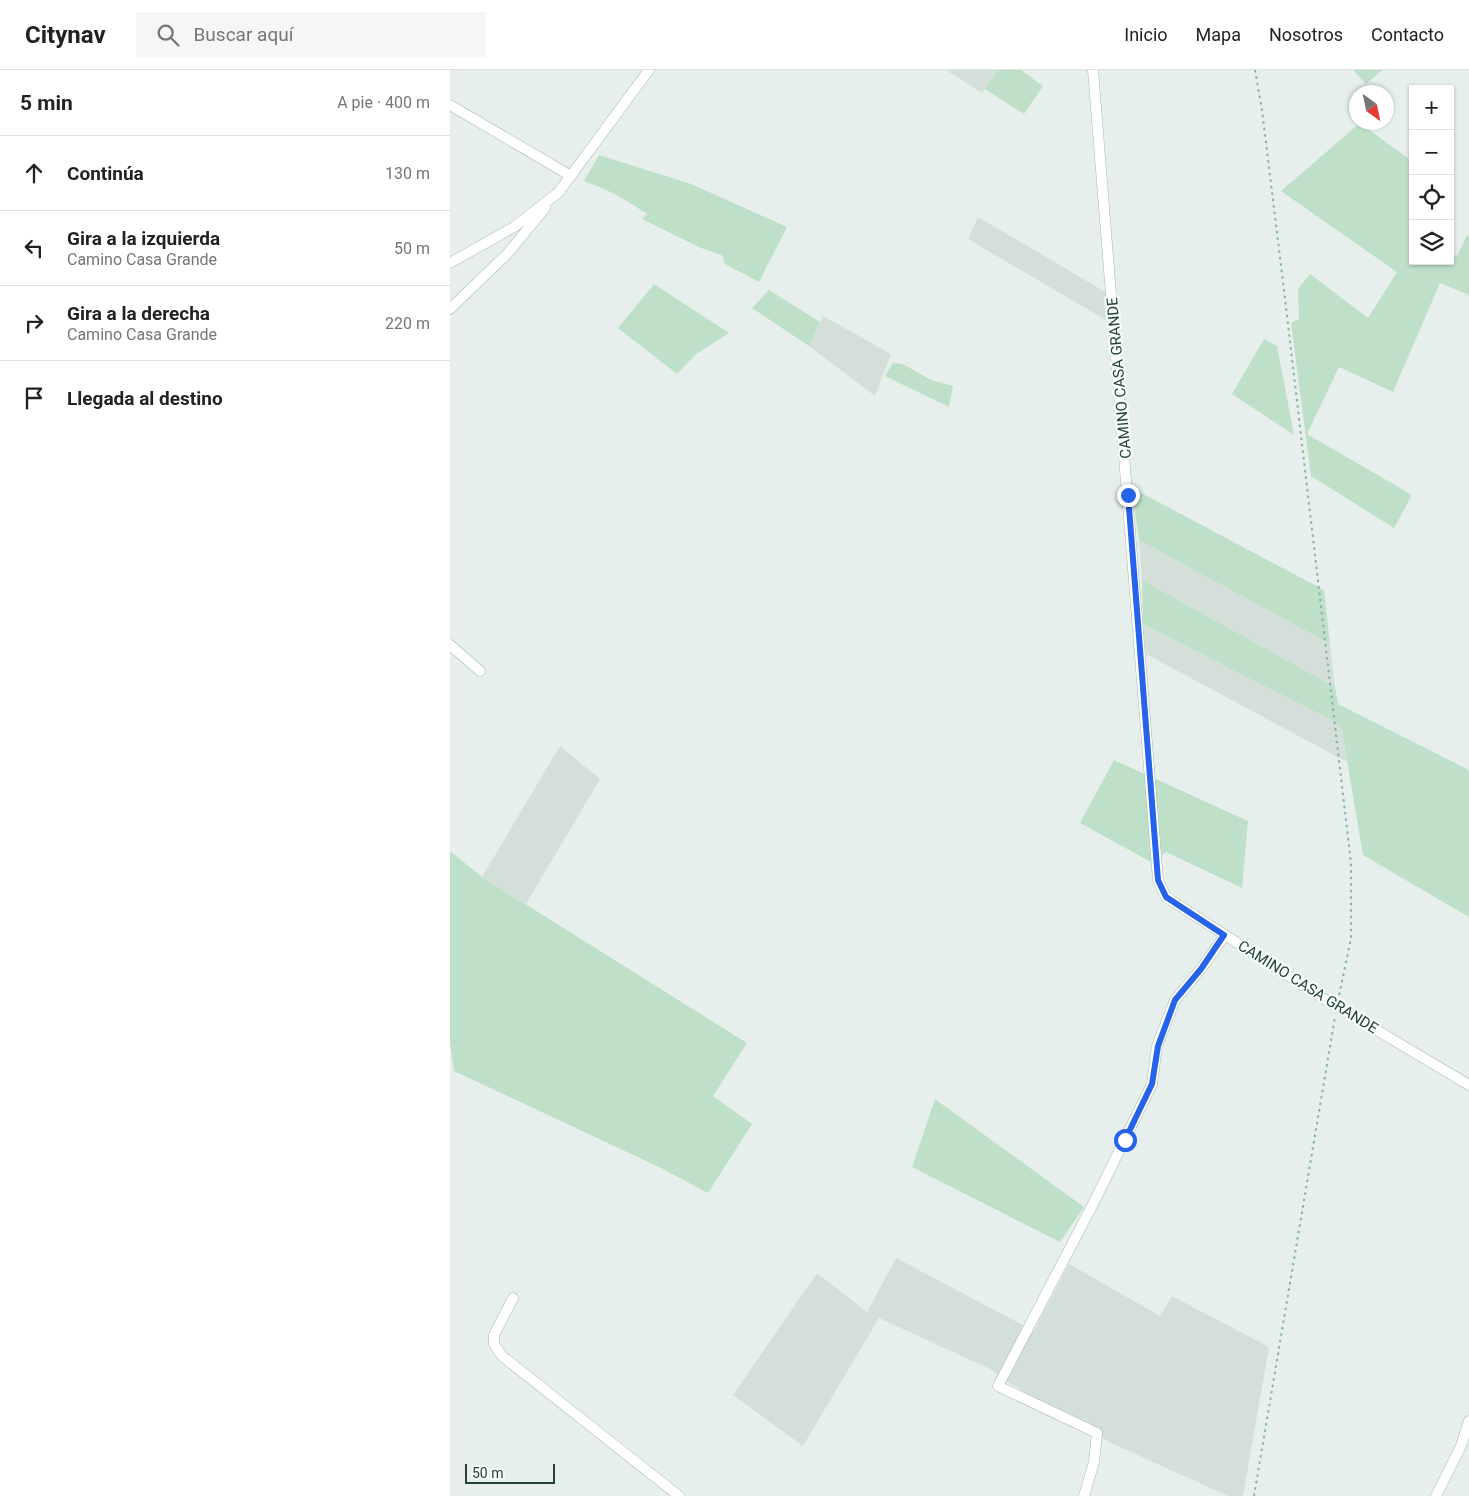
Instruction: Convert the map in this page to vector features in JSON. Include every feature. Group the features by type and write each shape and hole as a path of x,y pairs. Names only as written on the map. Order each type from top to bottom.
{"street":[{"path":"450,309 508,253 558,193 649,70"},
{"name":"CAMINO CASA GRANDE","path":"1093,70 1158,880 1166,897 1337,1007 1469,1085"},
{"path":"450,105 570,176"},
{"path":"450,263 514,228 558,193"},
{"path":"450,259 462,256"},
{"path":"450,645 480,671"},
{"path":"1084,1496 1094,1462 1097,1433 998,1386 1093,1204 1152,1084 1158,1046 1175,1000 1201,969 1224,935"},
{"path":"513,1298 494,1334 494,1344 502,1356 678,1496"},
{"path":"1436,1496 1467,1435 1469,1421"}],"path":[{"path":"1254,1496 1337,1007 1351,938 1350,863 1283,281 1262,110 1255,70"}],"shaded area":[{"path":"946,70 998,70 982,93"},
{"path":"978,217 1119,300 1121,329 968,239"},
{"path":"823,316 891,354 875,396 809,346"},
{"path":"1139,540 1330,644 1335,687 1142,580"},
{"path":"1143,624 1341,725 1347,762 1146,654"},
{"path":"560,746 600,779 526,904 482,877"},
{"path":"896,1258 1034,1331 1069,1264 1160,1316 1172,1296 1269,1347 1243,1496 1228,1496 1109,1442 1006,1381 990,1369 879,1318 803,1446 733,1395 817,1273 867,1312"}],"green space":[{"path":"998,70 1021,70 1043,86 1024,114 985,89"},
{"path":"1353,70 1383,70 1366,84"},
{"path":"1352,130 1370,130 1409,159 1409,265 1454,265 1454,255 1457,256 1467,235 1469,236 1469,295 1440,283 1393,392 1339,367 1307,434 1412,495 1394,528 1311,476 1291,323 1299,319 1298,289 1310,274 1368,318 1397,272 1281,191"},
{"path":"599,155 691,184 787,227 759,282 725,264 722,255 701,248 642,219 647,214 609,191 584,181"},
{"path":"654,284 729,333 696,354 677,374 618,328"},
{"path":"769,290 820,322 809,346 752,308"},
{"path":"1264,339 1277,346 1294,435 1232,394"},
{"path":"893,363 903,364 931,380 953,386 949,407 885,376"},
{"path":"1132,488 1324,590 1330,644 1139,540"},
{"path":"1142,580 1335,687 1338,704 1469,770 1469,917 1363,855 1341,725 1143,624"},
{"path":"1114,760 1248,821 1242,888 1166,852 1151,862 1080,823"},
{"path":"450,851 482,877 747,1043 713,1096 752,1124 708,1193 659,1167 454,1071 450,1042"},
{"path":"935,1099 1084,1207 1060,1242 912,1167"}],"route":[{"path":"1125,1140 1152,1084 1158,1046 1175,1000 1201,969 1224,935 1166,897 1158,880 1128,495"}]}
